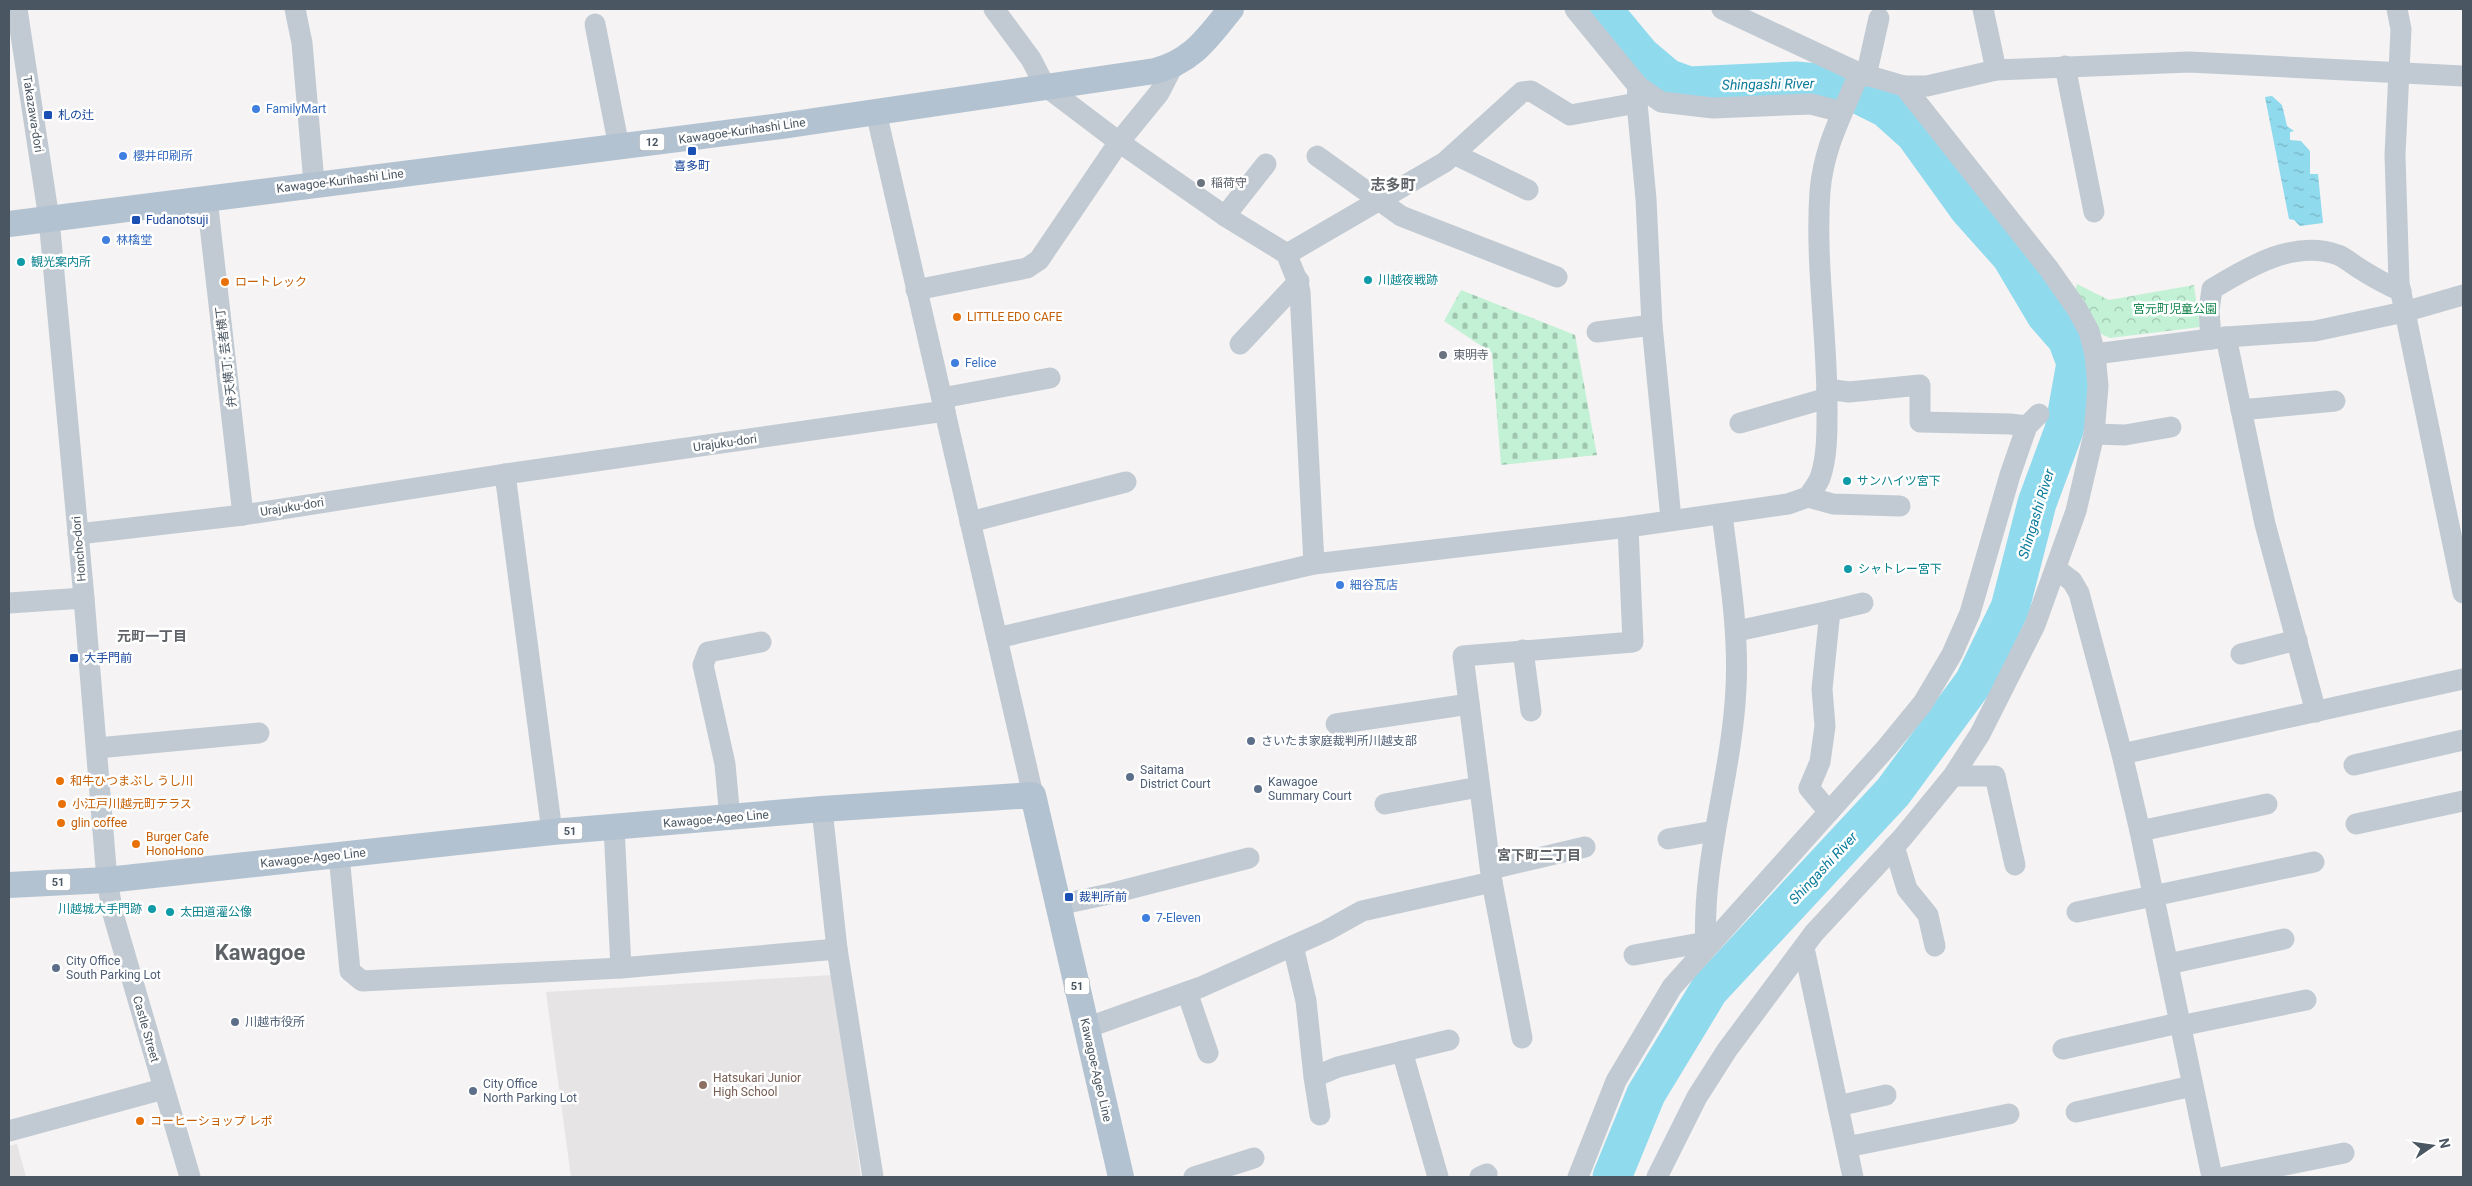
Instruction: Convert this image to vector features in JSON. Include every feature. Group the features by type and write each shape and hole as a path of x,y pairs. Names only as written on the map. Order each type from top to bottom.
{"main road":[{"name":"Kawagoe-Kurihashi Line","path":"48,219 314,183 619,147 876,112 1172,66 1188,57 1201,46 1231,9"},
{"name":"12","path":"9,224 48,219"},
{"name":"Kawagoe-Ageo Line","path":"9,884 107,880 552,832 730,819 822,809 1033,795 1121,1177"}],"street":[{"name":"Takazawa-dori","path":"17,9 48,219"},
{"path":"295,9 302,43 314,183"},
{"path":"994,9 1031,59 1044,86 1119,142 1225,216 1287,254 1291,267 1299,281 1314,564"},
{"path":"1575,9 1637,95 1646,200 1652,325 1671,519"},
{"path":"1722,9 1860,78 1904,86 1927,86 1996,70 2189,62 2463,76"},
{"path":"1983,9 1996,70"},
{"path":"2397,9 2401,29 2395,155 2403,301 2463,593"},
{"path":"1808,498 1820,479 1827,438 1827,394 1819,269 1820,190 1826,152 1843,109 1860,78 1879,18"},
{"path":"595,24 619,147"},
{"path":"916,290 1028,268 1039,260 1119,142 1159,92 1172,66"},
{"path":"2065,66 2094,212"},
{"path":"1657,1177 1697,1097 1727,1050 1814,933 1894,846 1953,776 1980,734 2035,625 2076,511 2094,434 2098,386 2095,354 2089,331 2077,309 2049,269 1904,86"},
{"path":"1287,254 1445,162 1522,92 1531,91 1570,115 1637,95 1661,102 1713,108 1811,104 1843,109"},
{"path":"876,112 1033,795"},
{"path":"1454,154 1528,190"},
{"path":"1316,156 1377,201 1401,216 1557,277"},
{"path":"1225,216 1266,164"},
{"name":"弁天横丁; 芸者横丁","path":"206,199 243,515"},
{"name":"Honcho-dori","path":"48,219 84,598 107,880"},
{"path":"2316,712 2265,524 2241,410 2209,310 2212,288 2254,264 2283,254 2314,251 2338,255 2386,284 2403,301"},
{"path":"1240,344 1299,281"},
{"path":"2095,354 2218,338 2315,331 2403,301 2463,296"},
{"path":"1597,332 1652,325"},
{"name":"Urajuku-dori","path":"78,534 243,515 943,405 1050,378"},
{"path":"1578,1177 1616,1081 1672,987 1706,945 1829,812 1923,703 1952,654 1981,580 2010,475 2033,420 2010,424 1920,422 1920,385 1827,394 1740,423"},
{"path":"2241,410 2335,401"},
{"path":"2094,434 2125,435 2171,427"},
{"path":"505,474 552,832"},
{"path":"970,522 1126,482"},
{"path":"997,638 1314,564 1628,527 1671,519 1722,514 1788,504 1808,498 1833,504 1900,506"},
{"path":"1706,945 1704,920 1714,831 1730,745 1736,689 1736,631 1722,514"},
{"path":"1522,1038 1491,876 1463,656 1633,642 1628,527"},
{"path":"2056,569 2072,581 2079,593 2122,754 2140,831 2212,1177"},
{"path":"9,603 84,598"},
{"path":"1736,631 1863,603"},
{"path":"1829,812 1809,788 1820,762 1825,726 1822,689 1830,611"},
{"path":"2241,654 2297,640"},
{"path":"730,819 725,764 703,665 708,652 761,642"},
{"path":"1523,650 1531,711"},
{"path":"2122,754 2463,679"},
{"path":"1336,724 1469,704"},
{"path":"97,748 260,733"},
{"path":"2354,765 2463,740"},
{"path":"1953,776 1995,776 2015,865"},
{"path":"1385,804 1479,786"},
{"path":"2356,824 2463,801"},
{"path":"2140,831 2267,804"},
{"path":"822,809 837,949 873,1177"},
{"path":"614,827 622,968"},
{"path":"1668,839 1714,831"},
{"path":"1894,846 1907,889 1928,915 1935,946"},
{"path":"1086,1028 1187,992 1293,946 1362,911 1491,876 1584,847"},
{"path":"339,856 350,971 362,981 622,968 837,949"},
{"path":"1058,905 1109,894 1249,858"},
{"path":"2077,912 2314,862"},
{"name":"Castle Street","path":"107,880 113,914 190,1177"},
{"path":"2168,964 2284,939"},
{"path":"1634,955 1706,945"},
{"path":"1293,946 1306,1002 1320,1115"},
{"path":"1804,948 1853,1177"},
{"path":"1187,992 1208,1053"},
{"path":"2063,1049 2306,1000"},
{"path":"1314,1077 1338,1067 1449,1040"},
{"path":"1402,1051 1438,1177"},
{"path":"2076,1112 2192,1086"},
{"path":"9,1131 163,1089"},
{"path":"1838,1106 1886,1095"},
{"path":"1847,1148 2009,1114"},
{"path":"2225,1177 2344,1153"},
{"path":"1194,1177 1254,1158"}],"shaded area":[{"name":"Hatsukari Junior High School","path":"832,975 861,1177 571,1177 546,992"},
{"path":"17,1144 26,1177 9,1177 9,1146"}],"green space":[{"name":"宮元町児童公園","path":"2077,284 2109,300 2194,285 2200,327 2110,338 2099,333 2074,295"},
{"path":"1461,290 1575,335 1597,455 1501,465 1492,353 1444,321"}],"water":[{"path":"2272,96 2282,105 2287,126 2294,131 2290,132 2290,140 2301,141 2310,151 2310,174 2318,174 2323,223 2300,226 2294,220 2289,219 2265,97"}],"waterway":[{"name":"Shingashi River","path":"1602,9 1641,56 1667,78 1689,86 1796,81 1828,84 1856,93 1886,108 1915,134 1969,209 2011,256 2046,315 2067,339 2076,363 2064,430 2037,503 2010,608 1974,682 1893,792 1709,990 1646,1094 1612,1177"}],"place":[{"name":"FamilyMart","path":"256,109"},
{"name":"札の辻","path":"48,115"},
{"name":"喜多町","path":"692,151"},
{"name":"櫻井印刷所","path":"123,156"},
{"name":"稲荷守","path":"1201,183"},
{"name":"Fudanotsuji","path":"136,220"},
{"name":"林檎堂","path":"106,240"},
{"name":"観光案内所","path":"21,262"},
{"name":"川越夜戦跡","path":"1368,280"},
{"name":"ロートレック","path":"225,282"},
{"name":"LITTLE EDO CAFE","path":"957,317"},
{"name":"東明寺","path":"1443,355"},
{"name":"Felice","path":"955,363"},
{"name":"サンハイツ宮下","path":"1847,481"},
{"name":"シャトレー宮下","path":"1848,569"},
{"name":"細谷瓦店","path":"1340,585"},
{"name":"大手門前","path":"74,658"},
{"name":"さいたま家庭裁判所川越支部","path":"1251,741"},
{"name":"Saitama District Court","path":"1130,777"},
{"name":"和牛ひつまぶし うし川","path":"60,781"},
{"name":"Kawagoe Summary Court","path":"1258,789"},
{"name":"小江戸川越元町テラス","path":"62,804"},
{"name":"glin coffee","path":"61,823"},
{"name":"Burger Cafe HonoHono","path":"136,844"},
{"name":"裁判所前","path":"1069,897"},
{"name":"川越城大手門跡","path":"152,909"},
{"name":"太田道灌公像","path":"170,912"},
{"name":"7-Eleven","path":"1146,918"},
{"name":"City Office South Parking Lot","path":"56,968"},
{"name":"川越市役所","path":"235,1022"},
{"name":"Hatsukari Junior High School","path":"703,1085"},
{"name":"City Office North Parking Lot","path":"473,1091"},
{"name":"コーヒーショップ レポ","path":"140,1121"}],"district":[{"name":"志多町","path":"1393,185"},
{"name":"元町一丁目","path":"152,636"},
{"name":"宮下町二丁目","path":"1539,855"},
{"name":"Kawagoe","path":"260,952"}]}
